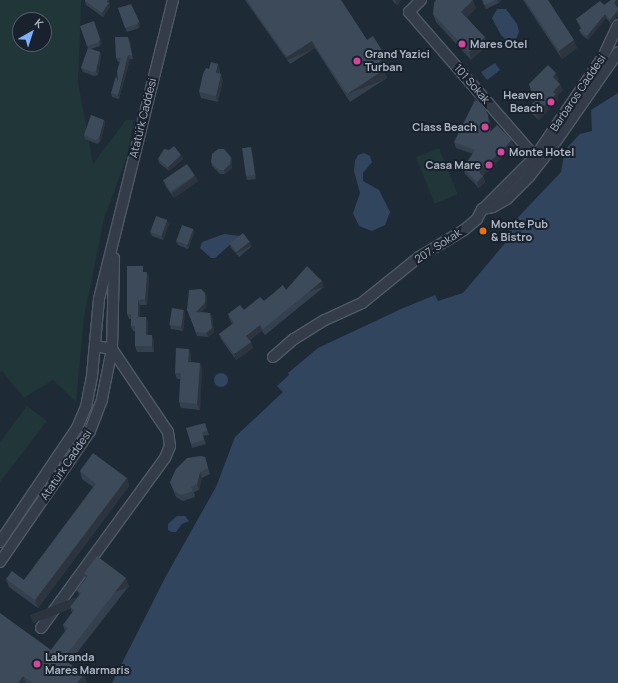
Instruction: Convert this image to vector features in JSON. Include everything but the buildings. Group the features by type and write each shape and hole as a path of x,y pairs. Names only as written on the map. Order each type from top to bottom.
{"street":[{"name":"Atatürk Caddesi","path":"0,542 77,428 86,407 100,299 173,0"},
{"name":"101 Sokak","path":"421,0 409,12 535,157"},
{"name":"Barbaros Caddesi","path":"482,209 535,157 603,57 618,25"},
{"path":"482,209 502,203 529,177 618,52"},
{"name":"207. Sokak","path":"273,357 294,339 325,320 362,303 419,257 464,230 477,219 482,209"},
{"name":"Atatürk Caddesi","path":"0,562 90,431 102,399 112,349 114,237"},
{"path":"41,628 165,458 170,446 168,432 112,349 95,346"}],"green space":[{"path":"0,0 81,0 78,82 93,164 126,120 134,120 127,156 104,219 84,317 76,402 53,380 24,398 2,371 0,372"},
{"path":"439,148 458,194 435,204 416,157"},
{"path":"27,406 47,421 0,482 0,442"}],"water":[{"path":"497,9 506,9 517,24 519,31 516,40 508,42 501,35 492,18"},
{"path":"495,63 500,70 487,80 481,72"},
{"path":"618,93 618,683 112,683 166,576 216,487 235,437 283,392 277,386 289,375 288,373 318,348 401,309 435,295 438,301 463,293 512,235 508,228 561,172 565,150 580,134 592,131 591,110"},
{"path":"364,153 370,156 372,162 363,173 363,181 379,190 390,212 385,225 372,231 359,226 353,213 360,193 354,171 355,161 358,155"},
{"path":"224,234 240,236 215,258 211,258 200,248 202,242"},
{"path":"221,373 226,375 228,380 226,385 221,387 216,385 214,380 216,375"},
{"path":"177,516 185,516 189,521 182,524 176,532 172,532 168,530 168,524"}],"place":[{"name":"Mares Otel","path":"462,44"},
{"name":"Grand Yazici Turban","path":"357,61"},
{"name":"Heaven Beach","path":"551,102"},
{"name":"Class Beach","path":"485,127"},
{"name":"Monte Hotel","path":"501,152"},
{"name":"Casa Mare","path":"489,165"},
{"name":"Monte Pub & Bistro","path":"483,231"},
{"name":"Labranda Mares Marmaris","path":"37,664"}]}
